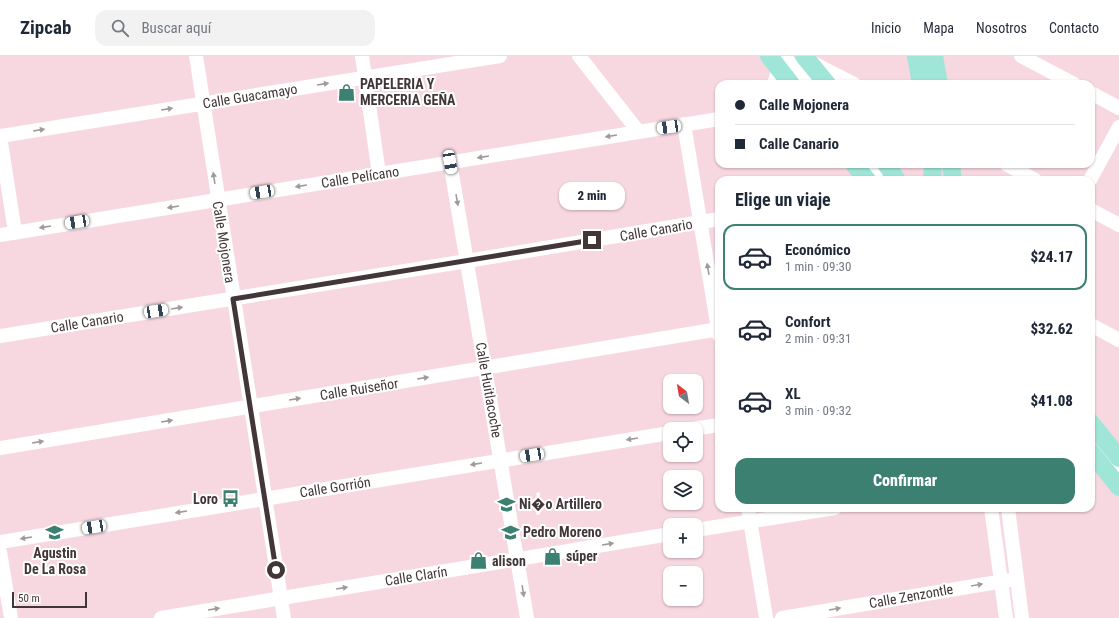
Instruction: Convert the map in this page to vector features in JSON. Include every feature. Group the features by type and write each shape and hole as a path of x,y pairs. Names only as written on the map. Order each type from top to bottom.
{"main road":[{"path":"916,56 920,80"},
{"path":"934,56 937,80"},
{"path":"806,58 824,80"},
{"path":"777,64 788,80"},
{"path":"857,168 864,176"},
{"path":"1095,428 1119,458"},
{"path":"1095,457 1119,487"}],"street":[{"name":"Calle Mojonera","path":"196,56 284,618"},
{"path":"362,56 379,174"},
{"name":"Calle Guacamayo","path":"0,136 500,56"},
{"path":"579,56 638,131"},
{"path":"1021,56 1066,80"},
{"path":"806,58 847,80"},
{"path":"777,64 796,80"},
{"path":"777,64 801,80"},
{"path":"1095,95 1119,108"},
{"name":"Calle Pelícano","path":"0,234 715,120"},
{"path":"684,124 715,308"},
{"path":"1092,176 1119,127"},
{"path":"0,136 15,232"},
{"name":"Calle Huitlacoche","path":"450,162 527,618"},
{"path":"867,168 874,176"},
{"path":"875,168 882,176"},
{"path":"1013,168 1028,176"},
{"path":"1095,212 1119,225"},
{"name":"Calle Canario","path":"0,336 715,220"},
{"path":"1095,327 1119,340"},
{"name":"Calle Ruiseñor","path":"0,448 715,332"},
{"path":"703,427 715,425"},
{"name":"Calle Gorrión","path":"0,542 663,433"},
{"path":"1095,440 1119,470"},
{"path":"1095,447 1119,478"},
{"path":"703,528 749,514 778,512"},
{"path":"991,512 1006,618"},
{"path":"1008,512 1022,618"},
{"path":"749,514 766,618"},
{"name":"Calle Clarín","path":"162,618 663,535"},
{"path":"0,552 11,618 7,618"},
{"name":"Calle Zenzontle","path":"782,618 1016,579"}],"place":[{"name":"PAPELERIA Y MERCERIA GEÑA","path":"347,92"},
{"name":"Loro","path":"231,499"},
{"name":"Ni�o Artillero","path":"506,504"},
{"name":"Pedro Moreno","path":"510,532"},
{"name":"Agustin De La Rosa","path":"55,533"},
{"name":"súper","path":"553,556"},
{"name":"alison","path":"479,561"}],"route":[{"path":"276,570 233,299 592,240"}]}
